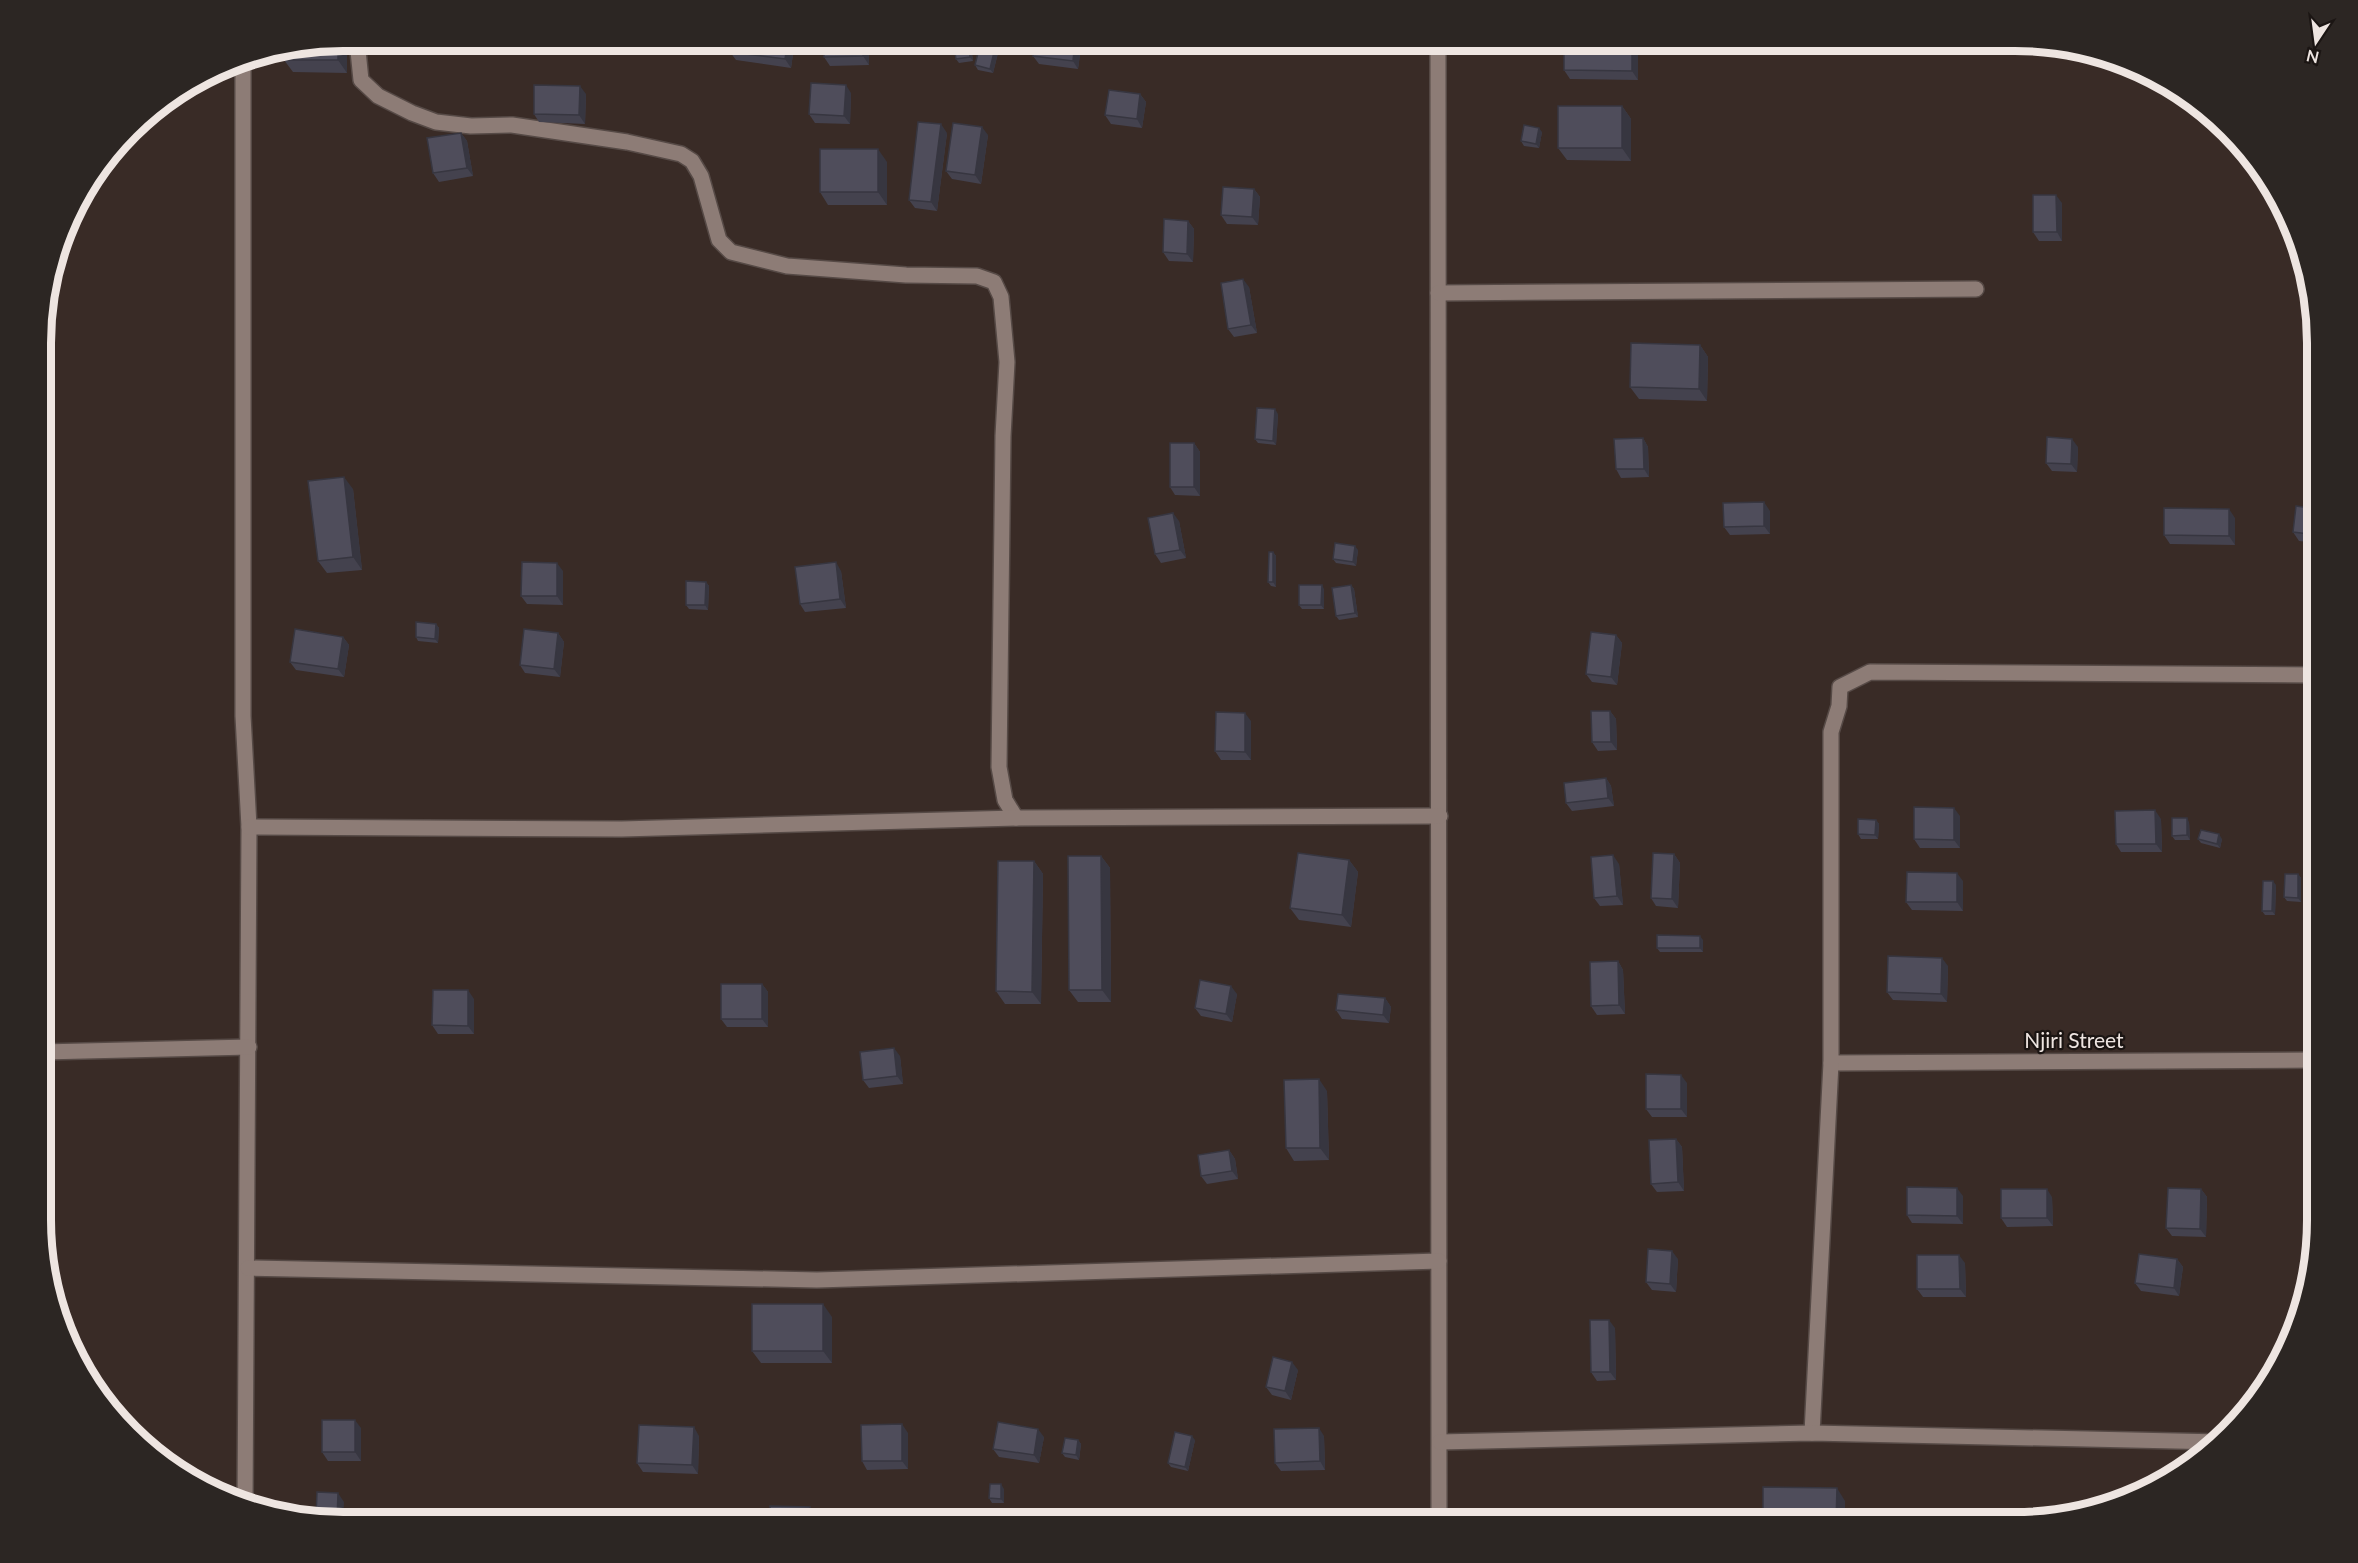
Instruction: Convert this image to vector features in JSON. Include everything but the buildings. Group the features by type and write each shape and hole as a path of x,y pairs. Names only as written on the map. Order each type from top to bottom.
{"street":[{"path":"358,51 361,80 378,96 411,113 436,122 471,126 512,125 627,142 681,154 692,161 701,176 719,240 730,252 787,266 906,275 977,276 994,282 1001,297 1007,362 1003,436 999,767 1005,800 1016,818"},
{"path":"1438,51 1439,1512"},
{"path":"243,69 243,716 249,827 245,1495"},
{"path":"1438,293 1976,289"},
{"path":"1812,1433 1831,1063 1831,732 1839,705 1840,687 1870,672 2307,675"},
{"path":"249,827 622,829 1016,818 1440,816"},
{"path":"51,1052 249,1047"},
{"name":"Njiri Street","path":"1831,1063 2307,1060"},
{"path":"248,1268 817,1280 1439,1261"},
{"path":"1440,1442 1812,1433 2204,1442"}]}
